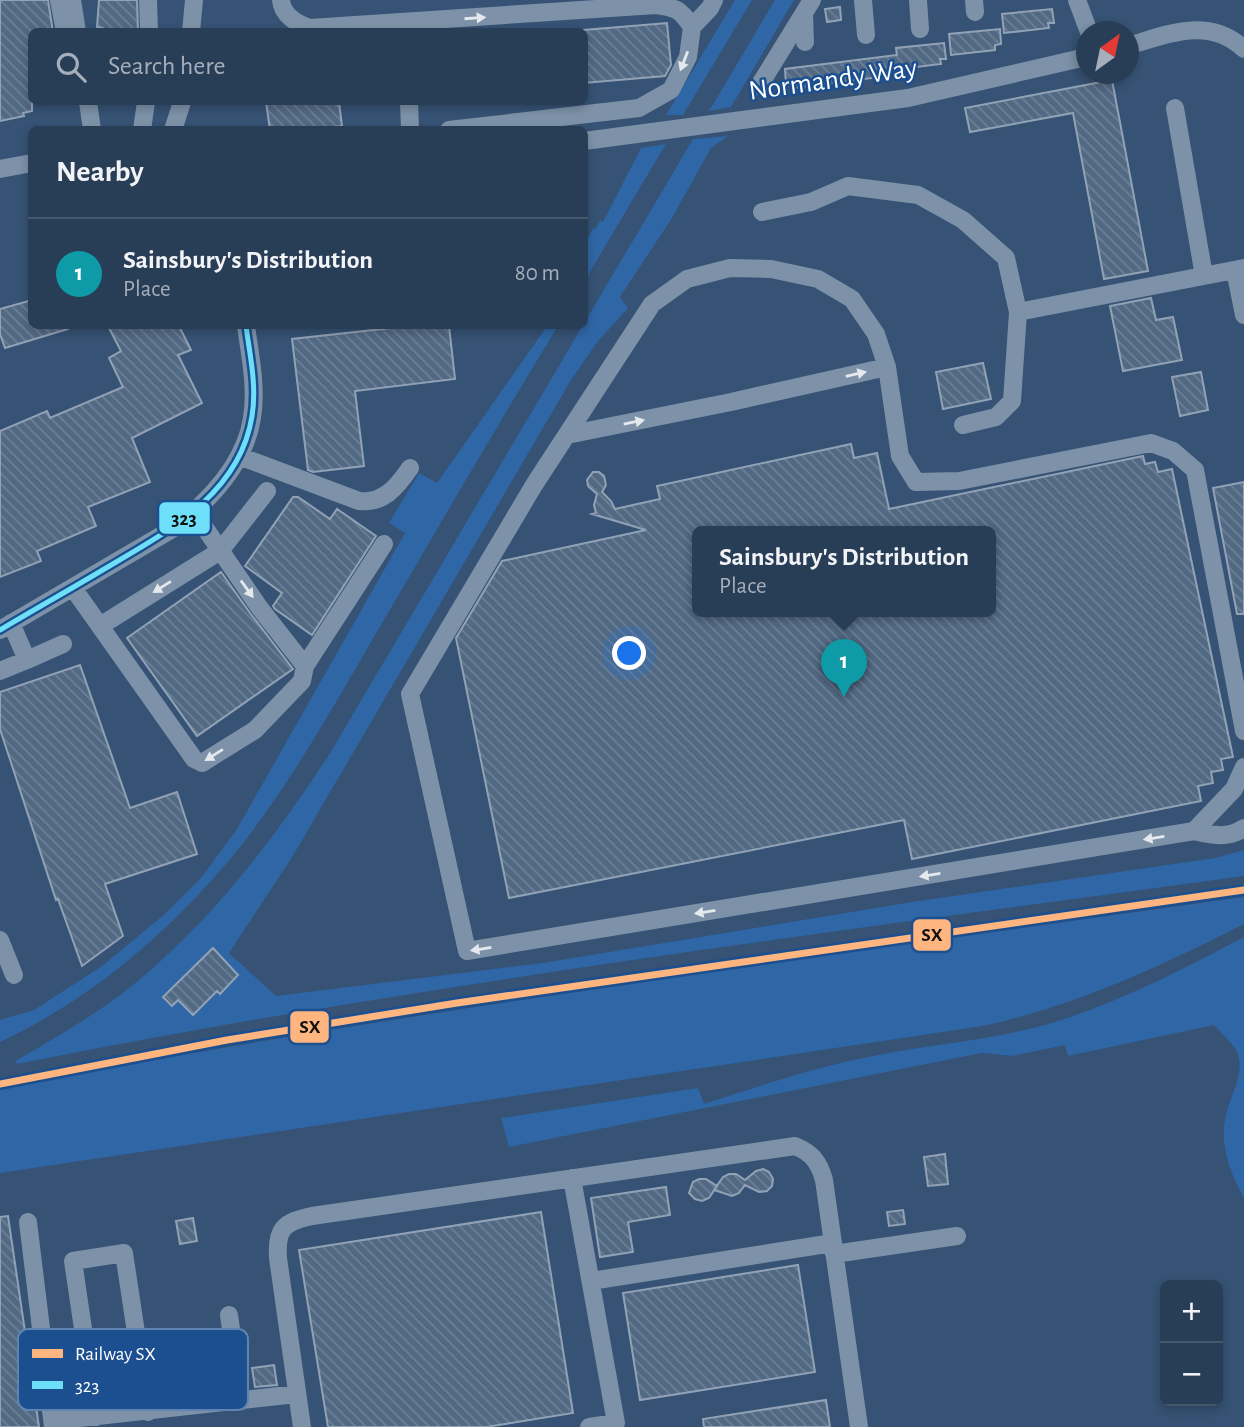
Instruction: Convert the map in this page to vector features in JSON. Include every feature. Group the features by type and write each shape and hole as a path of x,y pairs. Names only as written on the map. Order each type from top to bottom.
{"street":[{"path":"59,0 64,28"},
{"path":"72,0 76,28"},
{"path":"148,0 149,28"},
{"path":"191,28 194,0"},
{"path":"281,0 281,7 296,23 310,28 407,27 546,6 656,5 675,7 684,14 692,27"},
{"path":"484,126 639,108 671,90 688,57 692,27 714,0"},
{"path":"863,0 866,35"},
{"path":"918,0 920,29"},
{"path":"1077,0 1084,21"},
{"path":"805,42 808,7"},
{"path":"759,86 808,7"},
{"path":"1139,43 1178,32 1203,30 1219,32 1241,40"},
{"name":"Normandy Way","path":"588,140 908,98 1076,60"},
{"path":"78,126 79,105"},
{"path":"88,105 91,126"},
{"path":"143,126 146,105"},
{"path":"174,126 181,105"},
{"path":"409,105 410,126"},
{"path":"1175,108 1204,276"},
{"path":"0,169 28,164"},
{"path":"762,212 811,202 848,186 918,195 963,220 1006,258 1017,312 1012,401 996,417 964,425"},
{"path":"1244,731 1195,470 1173,451 1151,443 960,481 916,482 900,456 887,367 876,334 852,299 818,279 771,269 730,268 687,279 652,304 567,435 410,694 467,951 1195,831 1219,836 1244,828"},
{"path":"1017,312 1239,269 1244,316"},
{"path":"27,660 6,626 174,528 194,512 226,476 239,456 252,417 253,386 246,329"},
{"path":"567,435 887,367"},
{"path":"239,456 359,501 371,503 392,491 410,468"},
{"path":"100,626 220,551 267,491"},
{"path":"194,512 305,666"},
{"path":"73,588 194,759 202,763 255,730 302,681 305,666 384,544"},
{"path":"0,671 63,644"},
{"path":"1195,831 1234,789 1244,767"},
{"path":"0,940 14,975"},
{"path":"302,1427 277,1245 284,1226 290,1222 312,1216 795,1146 815,1157 821,1168 859,1427"},
{"path":"572,1178 616,1423 589,1427"},
{"path":"28,1222 41,1329"},
{"path":"591,1281 833,1249 957,1236"},
{"path":"83,1329 73,1261 124,1254 135,1329"},
{"path":"229,1315 231,1329"},
{"path":"248,1400 297,1394"},
{"path":"95,1410 96,1417"},
{"path":"53,1424 148,1412 178,1418 208,1410"}],"shaded area":[{"path":"735,0 752,0 683,115 666,115"},
{"path":"775,0 794,0 731,107 709,111"},
{"path":"728,136 711,148 672,218 620,297 628,308 598,341 571,380 291,859 229,953 276,996 543,963 912,902 1215,858 1244,850 1244,876 476,984 322,1008 17,1064 15,1061 115,999 158,964 213,909 286,818 330,753 581,329 588,329 588,317 693,139"},
{"path":"666,144 588,276 588,238 593,228 595,229 600,221 603,222 641,148"},
{"path":"545,329 556,329 321,728 244,842 192,902 133,956 69,1003 0,1042 0,1020 34,1010 102,966 165,914 201,878 237,829 405,533 389,523 419,473 437,483"},
{"path":"1244,897 1244,924 1212,940 1116,984 1051,1008 983,1026 0,1173 0,1090 207,1051 416,1016"},
{"path":"1244,937 1244,1198 1230,1167 1224,1145 1227,1111 1240,1069 1238,1054 1214,1025 1068,1056 1065,1045 1013,1056 982,1053 509,1147 501,1118 698,1088 704,1104 851,1060 1033,1028 1080,1014 1128,994"}],"building":[{"path":"0,0 48,0 52,28 28,28 28,105 32,105 32,111 23,113 24,116 0,121"},
{"path":"99,0 137,0 138,28 97,27"},
{"path":"840,7 841,20 827,22 825,9"},
{"path":"1052,9 1054,23 1048,23 1049,28 1004,33 1002,14"},
{"path":"667,23 671,65 665,76 588,83 588,30"},
{"path":"1000,29 1001,44 995,45 995,50 951,55 949,34"},
{"path":"944,43 946,59 940,59 941,64 892,70 887,72 888,76 794,88 793,83 786,84 785,69 897,55 896,48"},
{"path":"1091,84 1113,84 1148,271 1104,279 1073,113 970,132 965,108"},
{"path":"266,105 339,105 342,126 269,126"},
{"path":"1151,298 1156,320 1173,317 1182,360 1123,371 1110,306"},
{"path":"28,301 28,329 68,329 5,348 0,334 0,309"},
{"path":"110,329 180,329 191,350 178,355 202,403 132,438 150,482 88,507 96,526 37,551 41,561 0,577 0,431 47,411 50,418 123,387 109,358 121,351"},
{"path":"383,329 449,329 455,379 355,391 364,466 313,472 308,470 292,339"},
{"path":"983,363 991,399 943,409 936,372"},
{"path":"1201,372 1208,410 1180,416 1172,377"},
{"path":"851,444 854,458 877,453 889,509 1143,456 1145,464 1155,462 1158,472 1172,469 1233,757 1221,759 1223,770 1211,772 1213,783 1198,786 1201,801 912,859 904,820 509,898 456,638 502,561 646,530 592,514 596,513 594,505 597,494 588,486 587,480 593,472 604,476 606,485 602,492 615,509 660,499 657,486"},
{"path":"1244,482 1244,614 1237,614 1213,488"},
{"path":"293,497 298,497 330,519 337,509 376,536 312,635 275,609 273,606 282,593 245,566"},
{"path":"221,572 293,669 197,736 127,638"},
{"path":"80,665 130,808 177,792 197,854 105,884 123,936 82,966 58,899 56,900 0,729 0,692"},
{"path":"213,948 238,975 220,994 217,991 193,1015 178,1000 172,1006 163,997"},
{"path":"945,1154 948,1184 928,1186 924,1157"},
{"path":"763,1169 769,1172 773,1179 772,1186 767,1191 759,1192 745,1185 739,1193 732,1196 714,1190 723,1177 729,1174 736,1174 745,1180"},
{"path":"706,1179 717,1186 709,1198 702,1201 689,1193 693,1182"},
{"path":"666,1187 670,1215 628,1222 633,1252 600,1257 591,1198"},
{"path":"903,1210 905,1224 889,1226 887,1212"},
{"path":"541,1212 573,1413 486,1427 328,1427 299,1250"},
{"path":"8,1216 25,1329 18,1329 18,1410 37,1410 39,1427 0,1427 0,1217"},
{"path":"193,1218 197,1241 180,1244 176,1221"},
{"path":"798,1265 815,1372 640,1400 623,1293"},
{"path":"274,1365 277,1385 255,1387 252,1368"},
{"path":"826,1400 830,1427 704,1427 703,1419"}],"rail line":[{"name":"SX","path":"0,1084 227,1040 457,1003 1244,890"}],"transit line":[{"name":"323","path":"0,630 153,540 176,525 217,489 233,468 245,443 252,416 253,382 246,329"}],"place":[{"name":"Sainsbury's Distribution","path":"844,697"}]}
